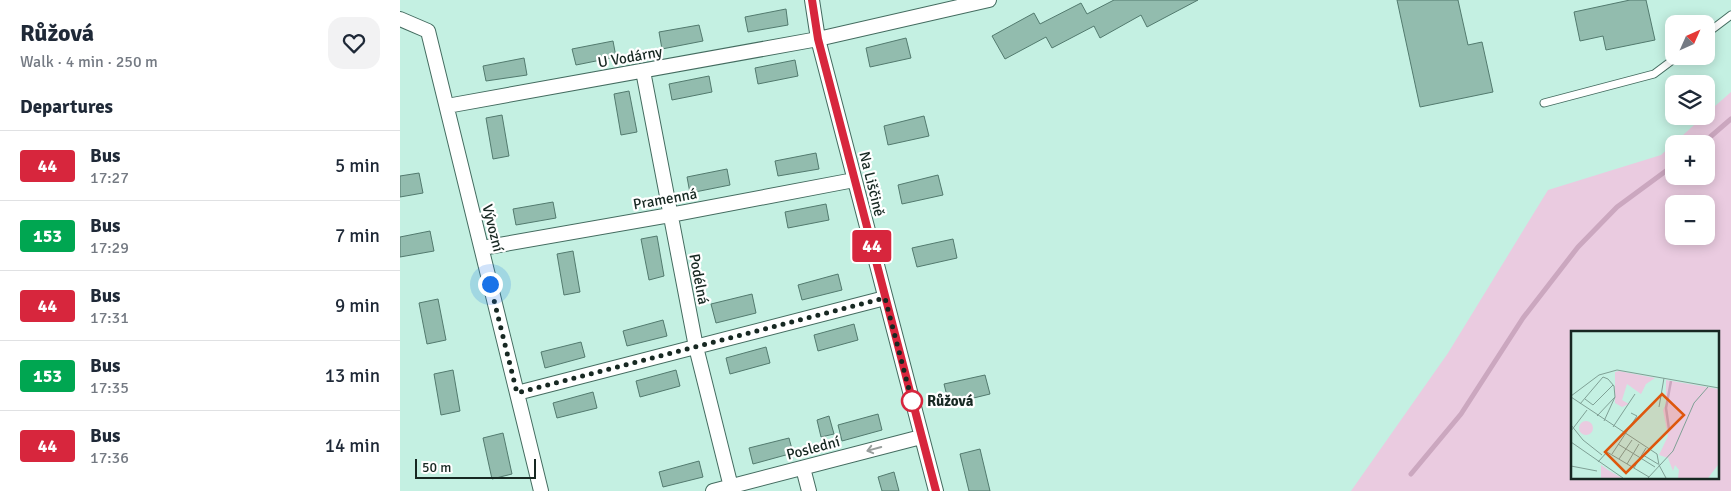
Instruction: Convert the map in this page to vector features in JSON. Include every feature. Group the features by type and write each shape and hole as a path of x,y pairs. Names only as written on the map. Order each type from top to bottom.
{"street":[{"name":"Na Liščině","path":"812,0 818,39 936,491"},
{"name":"U Vodárny","path":"447,106 818,39 989,0"},
{"name":"Vývozní","path":"400,19 428,31 541,491"},
{"name":"Podélná","path":"643,71 696,347 731,489"},
{"name":"Pramenná","path":"482,248 854,180"},
{"path":"517,393 885,298"},
{"name":"Poslední","path":"713,491 731,489 921,437"},
{"path":"803,468 809,491"}],"lane":[{"path":"1715,27 1731,15"},
{"path":"1544,103 1654,74 1666,65"}],"shaded area":[{"path":"1731,92 1731,491 1351,491 1448,353 1548,190 1661,155 1665,151 1665,185 1715,185 1715,135 1683,135 1694,125 1715,125 1715,106"}],"building":[{"path":"1114,0 1198,0 1147,27 1141,15 1100,38 1094,26 1052,48 1046,37 1005,59 992,36 1034,13 1040,24 1081,3 1087,14"},
{"path":"1397,0 1458,0 1468,45 1482,42 1493,92 1420,107"},
{"path":"1630,0 1646,0 1655,40 1606,50 1603,36 1580,41 1574,12"},
{"path":"786,9 788,25 748,32 745,17"},
{"path":"699,25 703,41 662,49 659,32"},
{"path":"906,38 911,58 870,67 866,48"},
{"path":"613,41 616,57 576,65 572,49"},
{"path":"524,58 527,75 486,81 483,66"},
{"path":"795,60 798,76 758,84 755,68"},
{"path":"709,76 712,92 672,100 669,84"},
{"path":"629,91 637,132 621,135 614,94"},
{"path":"502,115 509,156 493,159 486,118"},
{"path":"924,116 929,136 888,145 884,126"},
{"path":"816,153 819,169 778,176 775,161"},
{"path":"727,169 730,185 690,193 687,177"},
{"path":"419,173 423,193 400,197 400,176"},
{"path":"938,175 943,195 902,204 898,185"},
{"path":"553,202 556,218 516,225 513,209"},
{"path":"826,204 829,220 788,228 785,212"},
{"path":"430,231 434,251 400,257 400,237"},
{"path":"657,236 664,276 649,280 641,239"},
{"path":"953,239 957,258 917,267 912,248"},
{"path":"573,251 580,292 564,295 557,254"},
{"path":"838,274 842,290 802,300 798,285"},
{"path":"752,294 756,313 716,323 711,304"},
{"path":"438,299 446,340 427,344 419,303"},
{"path":"663,320 667,336 627,346 623,331"},
{"path":"854,324 858,340 818,351 814,335"},
{"path":"581,342 585,357 545,368 541,352"},
{"path":"766,347 770,363 730,374 726,358"},
{"path":"453,370 460,411 441,415 434,374"},
{"path":"676,370 680,386 640,397 636,381"},
{"path":"985,375 990,394 949,404 944,384"},
{"path":"593,392 597,408 557,418 553,403"},
{"path":"878,414 882,430 842,441 838,425"},
{"path":"829,416 834,434 821,437 817,420"},
{"path":"503,433 512,474 492,479 483,438"},
{"path":"789,438 793,453 753,464 749,448"},
{"path":"980,449 990,491 969,491 960,454"},
{"path":"699,461 703,477 663,487 659,472"},
{"path":"894,472 899,491 882,491 878,477"}],"waterway":[{"path":"1712,135 1731,119"},
{"path":"1411,474 1461,414 1523,318 1578,247 1617,207 1665,172"}],"bus line":[{"name":"44","path":"812,0 818,39 936,491"}],"place":[{"name":"Růžová","path":"912,401"}],"route":[{"path":"490,284 517,393 885,298 912,401"}]}
